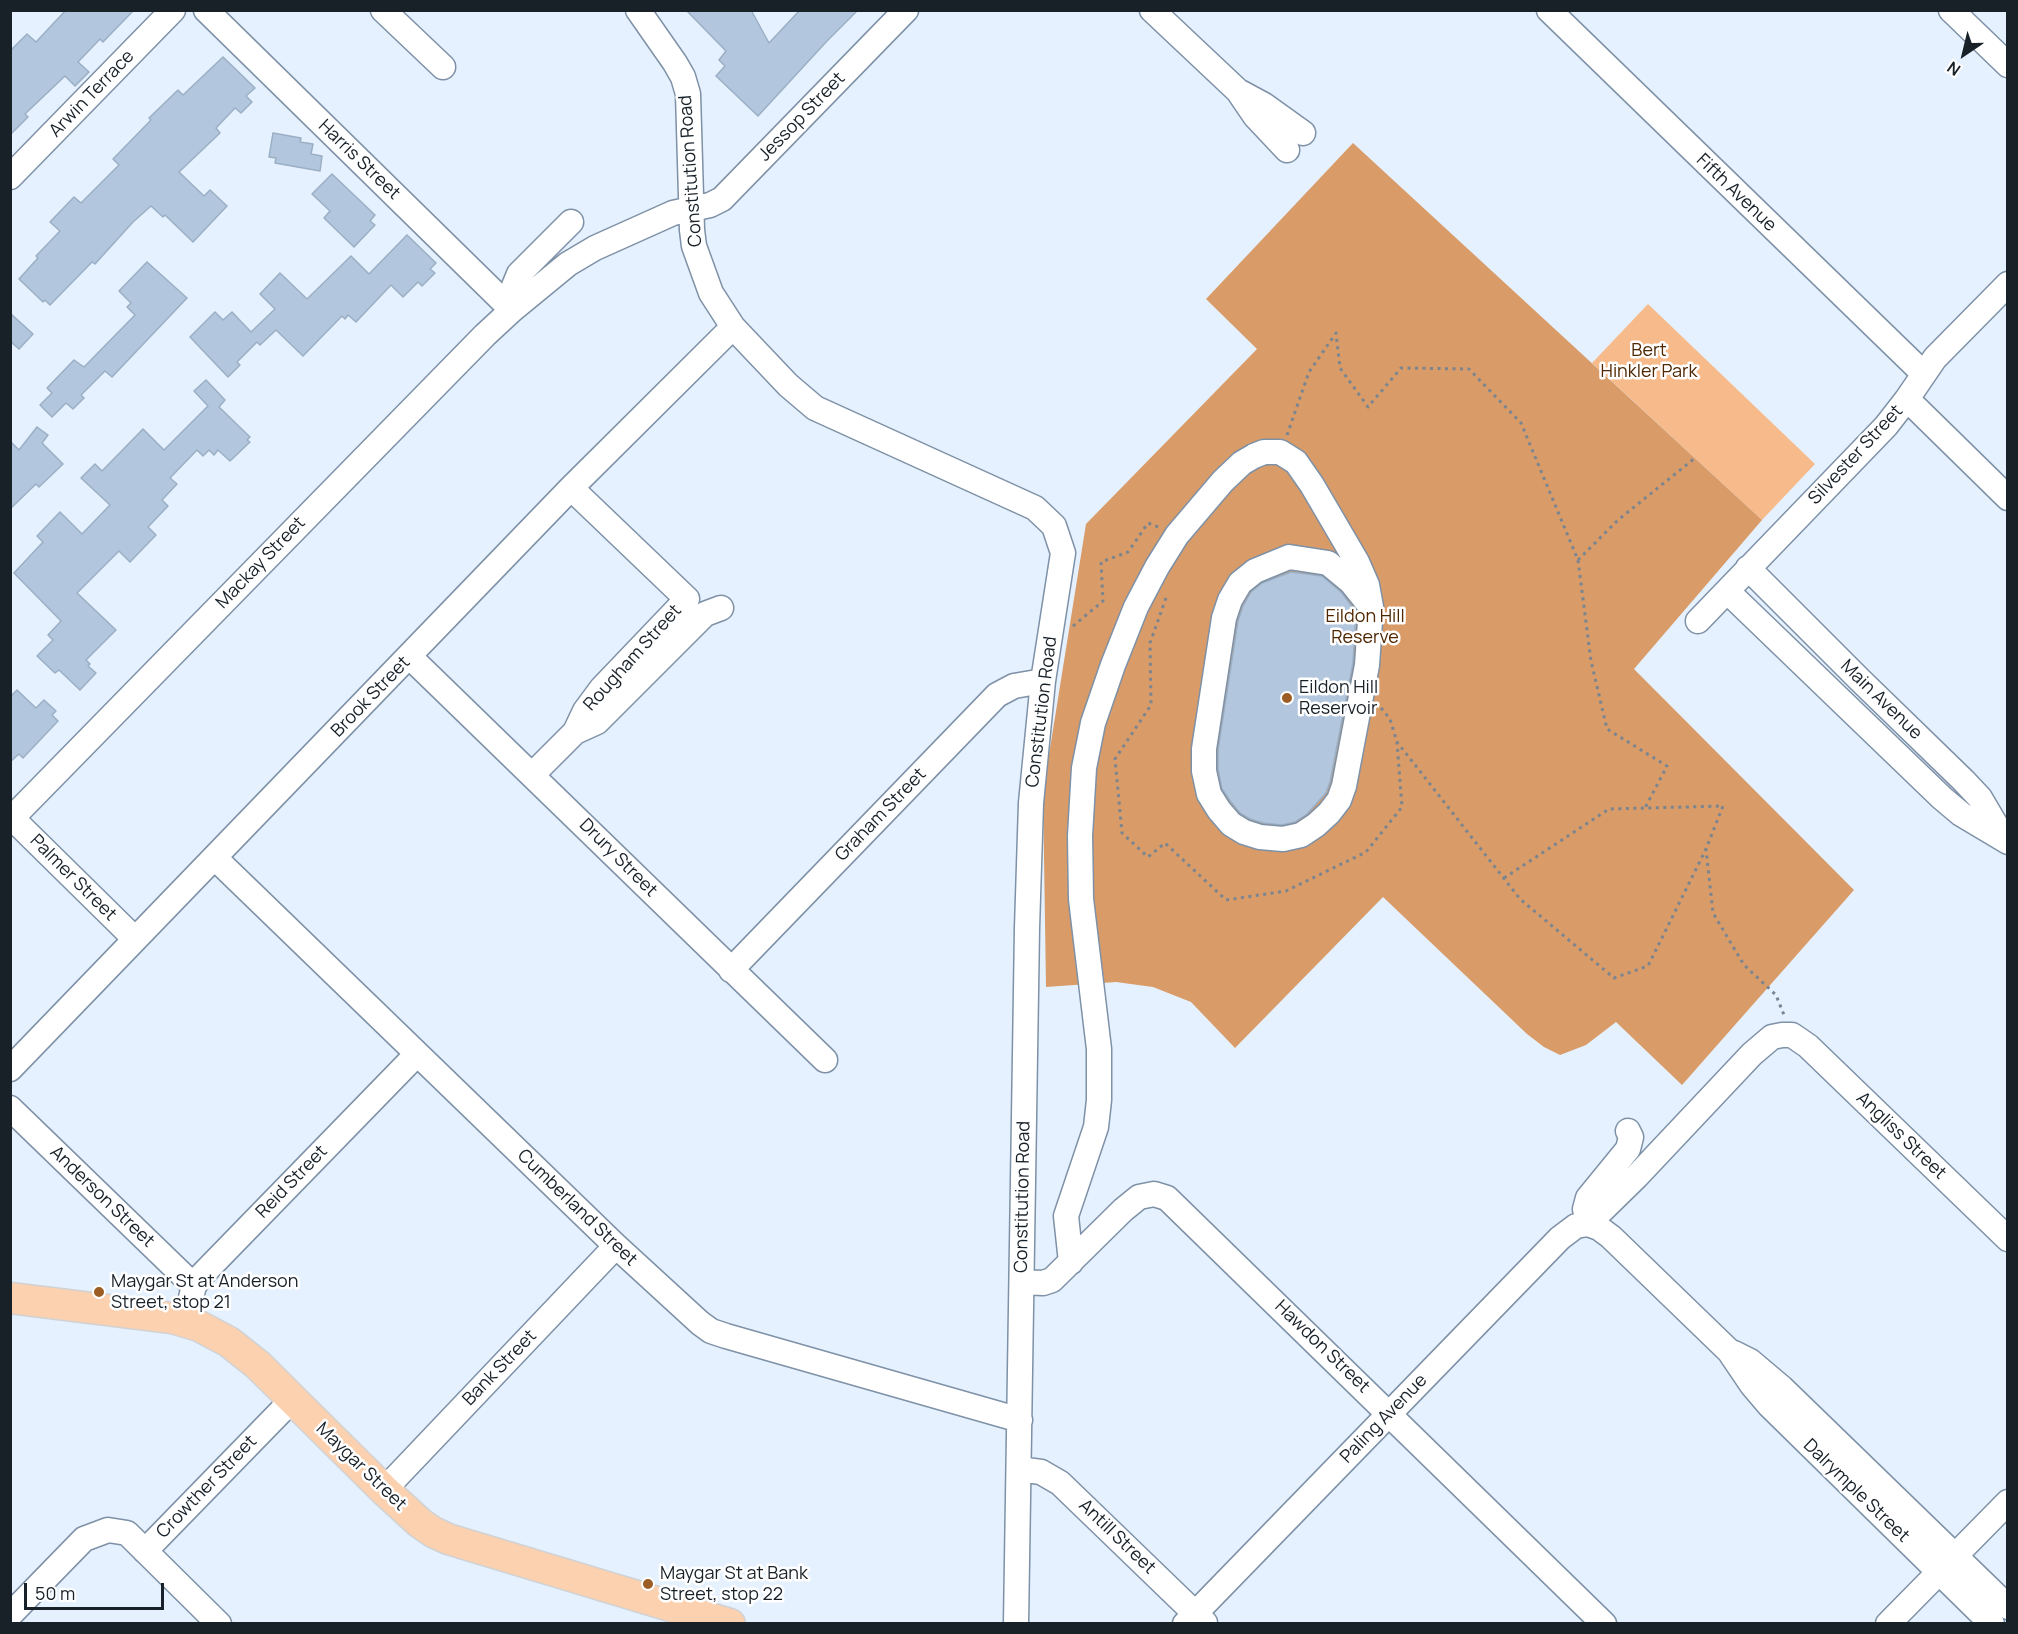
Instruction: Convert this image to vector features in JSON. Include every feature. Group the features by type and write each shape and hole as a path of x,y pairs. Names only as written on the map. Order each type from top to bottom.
{"main road":[{"name":"Maygar Street","path":"10,1298 185,1321 208,1330 229,1342 258,1365 384,1490 433,1532 448,1539 730,1623"}],"street":[{"name":"Arwin Terrace","path":"10,177 173,10"},
{"name":"Harris Street","path":"206,10 512,310"},
{"path":"383,10 443,67"},
{"name":"Constitution Road","path":"638,10 683,77 688,94 692,230 698,260 711,293 733,327 788,385 815,408 1035,508 1054,526 1062,553 1043,681 1030,803 1016,1623"},
{"name":"Jessop Street","path":"691,209 714,204 726,195 906,10"},
{"path":"1152,10 1238,91 1255,116 1295,142"},
{"name":"Fifth Avenue","path":"1549,10 1924,374"},
{"path":"1951,10 2007,65"},
{"name":"Mackay Street","path":"11,817 512,310 568,264 594,248 673,213 691,209"},
{"path":"512,310 514,286 519,274 571,222"},
{"name":"Silvester Street","path":"1698,621 1886,426 1935,358 2007,284"},
{"name":"Brook Street","path":"10,1069 572,488 733,327"},
{"path":"1907,399 2007,498"},
{"path":"1071,1262 1066,1216 1096,1126 1100,1100 1099,1049 1081,899 1080,836 1084,768 1093,723 1136,607 1177,535 1223,481 1242,463 1264,452 1280,452 1296,462 1348,548 1367,585 1371,607 1367,665 1344,786 1339,800 1316,825 1301,835 1282,839 1260,837 1244,832 1232,824 1219,810 1209,794 1204,771 1204,749 1224,618 1230,600 1240,583 1256,571 1288,557 1328,563 1351,582 1371,607"},
{"name":"Rougham Street","path":"533,774 575,732 592,725 602,717 703,605 572,488"},
{"path":"1328,563 1348,548"},
{"name":"Main Avenue","path":"1749,568 1964,781 1980,798 2006,840"},
{"name":"Main Avenue","path":"1727,591 1942,798 1961,814 2006,840"},
{"name":"Drury Street","path":"410,657 825,1060"},
{"name":"Graham Street","path":"731,970 997,695 1014,686 1043,681"},
{"name":"Palmer Street","path":"11,817 135,939"},
{"name":"Cumberland Street","path":"215,858 616,1246 687,1312 711,1331 1020,1420"},
{"name":"Paling Avenue","path":"1195,1620 1389,1413 1560,1238 1575,1226 1588,1224 1637,1176 1762,1044 1778,1036 1792,1035"},
{"name":"Angliss Street","path":"1792,1035 1824,1061 2007,1239"},
{"name":"Reid Street","path":"185,1321 194,1286 213,1262 417,1054"},
{"name":"Anderson Street","path":"10,1108 194,1286"},
{"path":"1588,1224 1585,1209 1587,1201 1628,1149 1631,1137 1628,1131"},
{"name":"Hawdon Street","path":"1022,1282 1050,1281 1133,1202 1146,1195 1160,1195 1180,1210 1604,1623"},
{"name":"Dalrymple Street","path":"1588,1224 1599,1227 1611,1237 1729,1351 1750,1361 1770,1377 1947,1563 1992,1623"},
{"name":"Bank Street","path":"384,1490 616,1246"},
{"name":"Crowther Street","path":"10,1615 84,1539 108,1530 127,1533 145,1551 292,1400"},
{"name":"Antill Street","path":"1019,1469 1041,1472 1060,1483 1195,1620"},
{"path":"1888,1623 2007,1502"},
{"path":"145,1551 219,1623"},
{"name":"Dalrymple Street","path":"1947,1563 2007,1607"}],"path":[{"path":"1280,452 1309,372 1336,333 1340,368 1368,407 1401,368 1469,369 1521,423 1578,560 1591,661 1607,729 1667,766 1646,808"},
{"path":"1578,560 1618,520 1695,458"},
{"path":"1052,630 1069,629 1102,601 1101,562 1128,552 1148,523 1177,535"},
{"path":"1362,686 1390,719 1397,742 1520,899 1614,978 1648,966 1706,849 1723,806 1609,809 1504,878"},
{"path":"1706,849 1713,913 1743,965 1776,994"}],"green space":[{"name":"Eildon Hill Reserve","path":"1353,143 1762,520 1634,669 1854,890 1682,1085 1616,1022 1586,1045 1560,1055 1544,1047 1527,1034 1383,897 1235,1048 1191,1002 1153,987 1116,982 1046,987 1043,792 1086,524 1257,349 1206,299"},
{"name":"Bert Hinkler Park","path":"1648,304 1815,464 1762,520 1592,363"}],"building":[{"path":"66,10 134,10 103,42 100,39 78,62 89,72 75,86 65,76 25,114 28,117 10,135 10,51 27,34 36,42"},
{"path":"686,10 751,10 769,43 800,10 858,10 758,116 716,76 725,66 719,60 726,51"},
{"path":"223,57 255,88 246,96 252,102 241,113 235,108 216,128 220,133 179,172 204,196 210,190 227,206 193,242 165,215 163,217 151,206 133,222 95,264 92,262 50,305 45,300 43,302 19,279 38,258 36,256 60,231 50,222 74,197 81,203 119,165 113,159 151,120 149,118 178,90 183,95"},
{"path":"273,133 301,138 300,142 313,144 311,154 322,156 320,171 275,163 276,158 269,157"},
{"path":"332,174 375,215 370,221 375,225 354,247 324,218 330,211 312,194"},
{"path":"407,235 436,263 430,269 435,273 422,286 418,282 403,297 391,285 356,322 348,315 345,319 342,316 303,356 276,330 260,345 257,342 237,362 240,365 228,377 190,337 215,312 223,320 232,312 251,332 275,309 260,294 280,273 307,299 351,256 369,274"},
{"path":"147,262 187,298 112,377 105,371 81,395 84,398 73,409 66,403 52,417 40,405 52,393 47,388 74,360 84,367 135,315 127,307 131,303 119,291"},
{"path":"10,313 33,334 19,349 10,341"},
{"path":"206,380 225,400 219,407 250,437 247,440 250,442 230,461 218,450 214,455 209,450 203,456 197,450 170,478 177,484 162,500 168,506 148,527 156,535 130,562 119,551 77,593 116,630 86,660 90,664 88,666 96,673 80,690 59,670 55,673 37,656 53,640 48,635 61,621 14,573 43,542 37,536 60,512 82,534 110,505 81,478 95,464 102,471 143,429 164,450 208,406 194,391"},
{"path":"37,427 48,435 42,443 63,464 39,487 36,484 10,509 10,441 19,450"},
{"name":"Eildon Hill Reservoir","path":"1291,572 1322,576 1341,592 1356,612 1353,663 1330,782 1326,793 1307,814 1295,822 1282,825 1263,823 1240,813 1222,789 1218,769 1218,750 1238,621 1243,606 1251,592 1262,583"},
{"path":"17,690 36,708 44,700 56,711 52,715 58,721 23,758 19,754 10,762 10,697"}],"place":[{"name":"Eildon Hill Reservoir","path":"1287,698"},
{"name":"Maygar St at Anderson Street, stop 21","path":"99,1292"},
{"name":"Maygar St at Bank Street, stop 22","path":"648,1584"}]}
